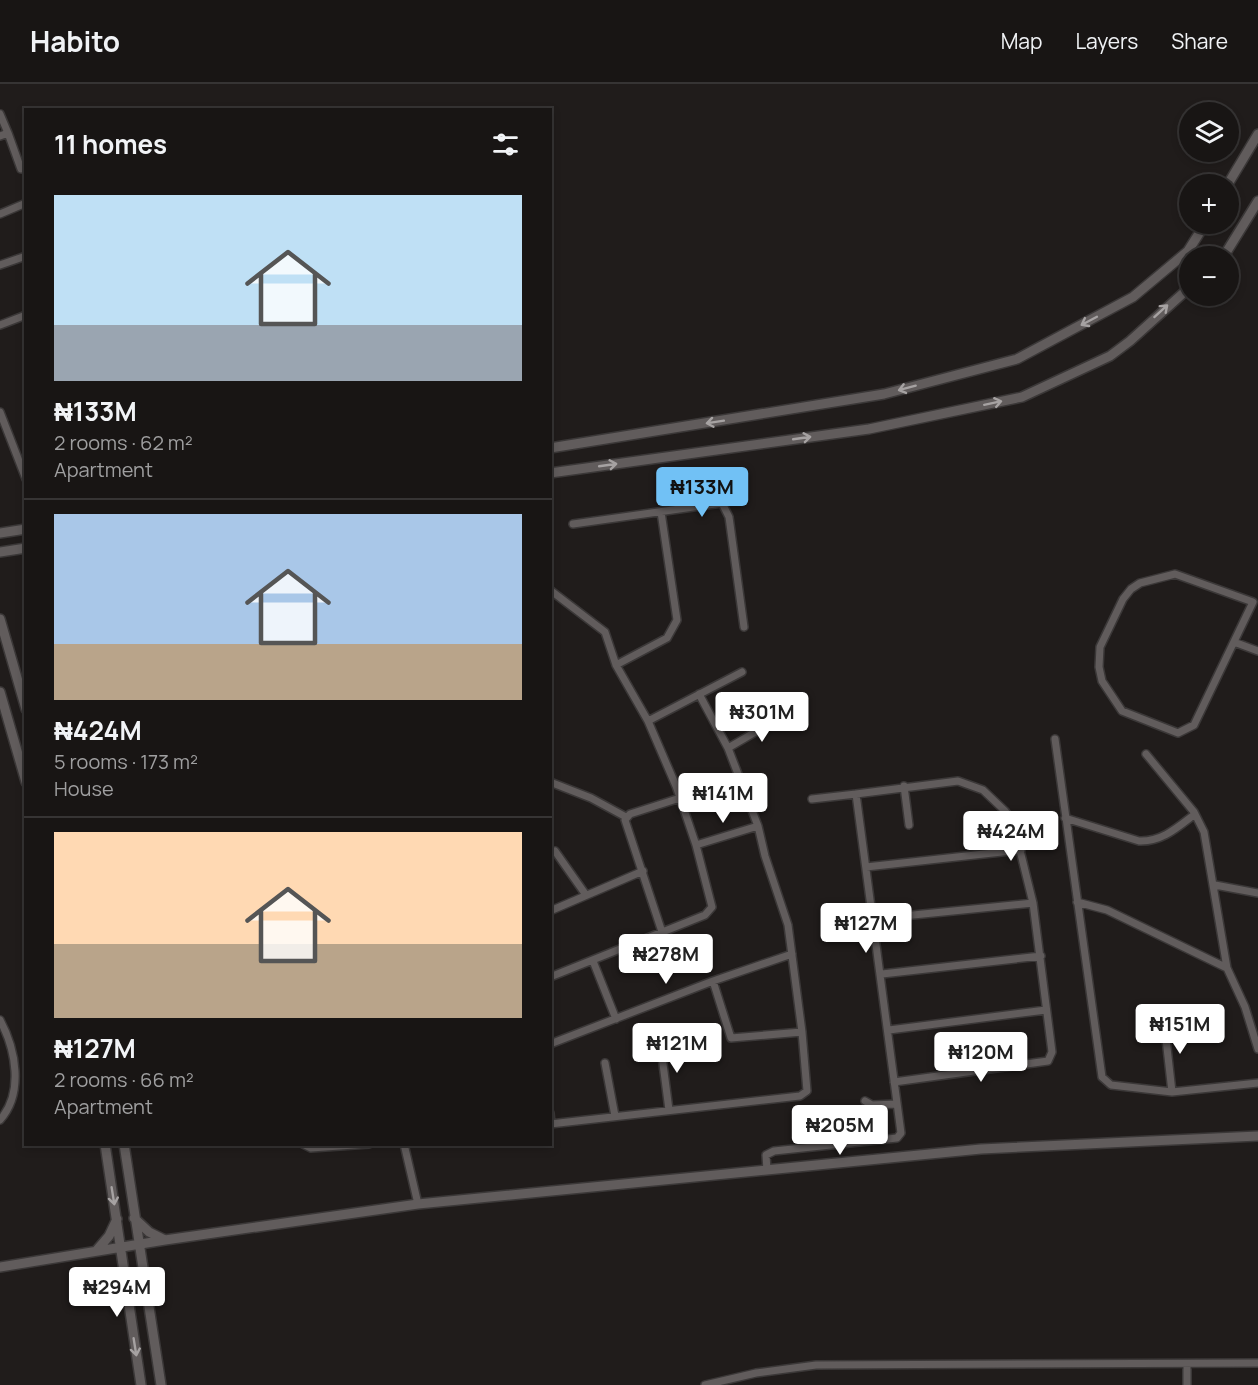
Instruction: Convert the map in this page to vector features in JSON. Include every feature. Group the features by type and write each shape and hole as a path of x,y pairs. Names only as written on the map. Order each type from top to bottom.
{"street":[{"path":"0,114 4,135 21,169"},
{"path":"1234,174 1258,134"},
{"path":"1230,246 1258,201"},
{"path":"0,214 24,205"},
{"path":"552,448 884,394 1017,359 1133,297 1188,251 1198,234"},
{"path":"0,266 24,257"},
{"path":"552,473 869,429 1022,397 1110,356 1179,296"},
{"path":"0,325 24,318"},
{"path":"0,412 24,474"},
{"path":"573,524 715,503 726,507 744,627"},
{"path":"616,665 667,638 678,620 661,512"},
{"path":"0,532 24,529"},
{"path":"0,552 24,548"},
{"path":"1175,574 1253,602 1234,642 1194,726 1184,732 1167,730 1122,711 1102,681 1099,667 1100,647 1123,600 1140,583 1175,574"},
{"path":"552,591 605,632 616,665 648,721 680,798 696,845 712,907 705,915 552,976"},
{"path":"0,619 24,702"},
{"path":"1234,642 1258,651"},
{"path":"648,721 742,672"},
{"path":"0,692 24,775"},
{"path":"552,1124 804,1094 807,1087 788,925 765,856 758,826 728,748 699,694"},
{"path":"728,748 783,716"},
{"path":"1054,739 1102,1077 1111,1085 1172,1092 1258,1083"},
{"path":"1146,754 1195,814 1204,832 1215,885 1227,968 1258,1049"},
{"path":"812,799 958,781 983,790 1013,822 1033,903 1041,956 1052,1052 1048,1061 894,1082"},
{"path":"552,783 591,798 626,817 680,798"},
{"path":"904,786 909,825"},
{"path":"767,1170 766,1155 774,1151 897,1138 901,1133 882,974 856,794"},
{"path":"1065,818 1139,841 1151,841 1161,838 1195,814"},
{"path":"626,817 626,824 662,932"},
{"path":"696,845 758,826"},
{"path":"866,867 1021,850"},
{"path":"555,851 586,895"},
{"path":"552,910 643,871"},
{"path":"1215,885 1258,893"},
{"path":"1077,902 1107,909 1227,968"},
{"path":"873,919 1033,903"},
{"path":"552,1043 712,981 792,954"},
{"path":"882,974 1041,956"},
{"path":"593,960 616,1019"},
{"path":"712,981 731,1038 802,1032"},
{"path":"889,1030 1046,1010"},
{"path":"0,1020 6,1032 15,1076 15,1093 8,1112 0,1120"},
{"path":"1164,1021 1172,1092"},
{"path":"660,1041 669,1110"},
{"path":"604,1063 615,1116"},
{"path":"865,1101 872,1106 897,1104"},
{"path":"0,1267 165,1239 418,1204 981,1149 1258,1136"},
{"path":"105,1146 141,1385"},
{"path":"124,1146 161,1385"},
{"path":"307,1146 311,1148 341,1146"},
{"path":"404,1146 418,1204"},
{"path":"134,1218 149,1232 165,1239"},
{"path":"96,1250 109,1236 117,1220"},
{"path":"705,1385 756,1373 816,1365 1258,1363"},
{"path":"1187,1365 1187,1385"}]}
